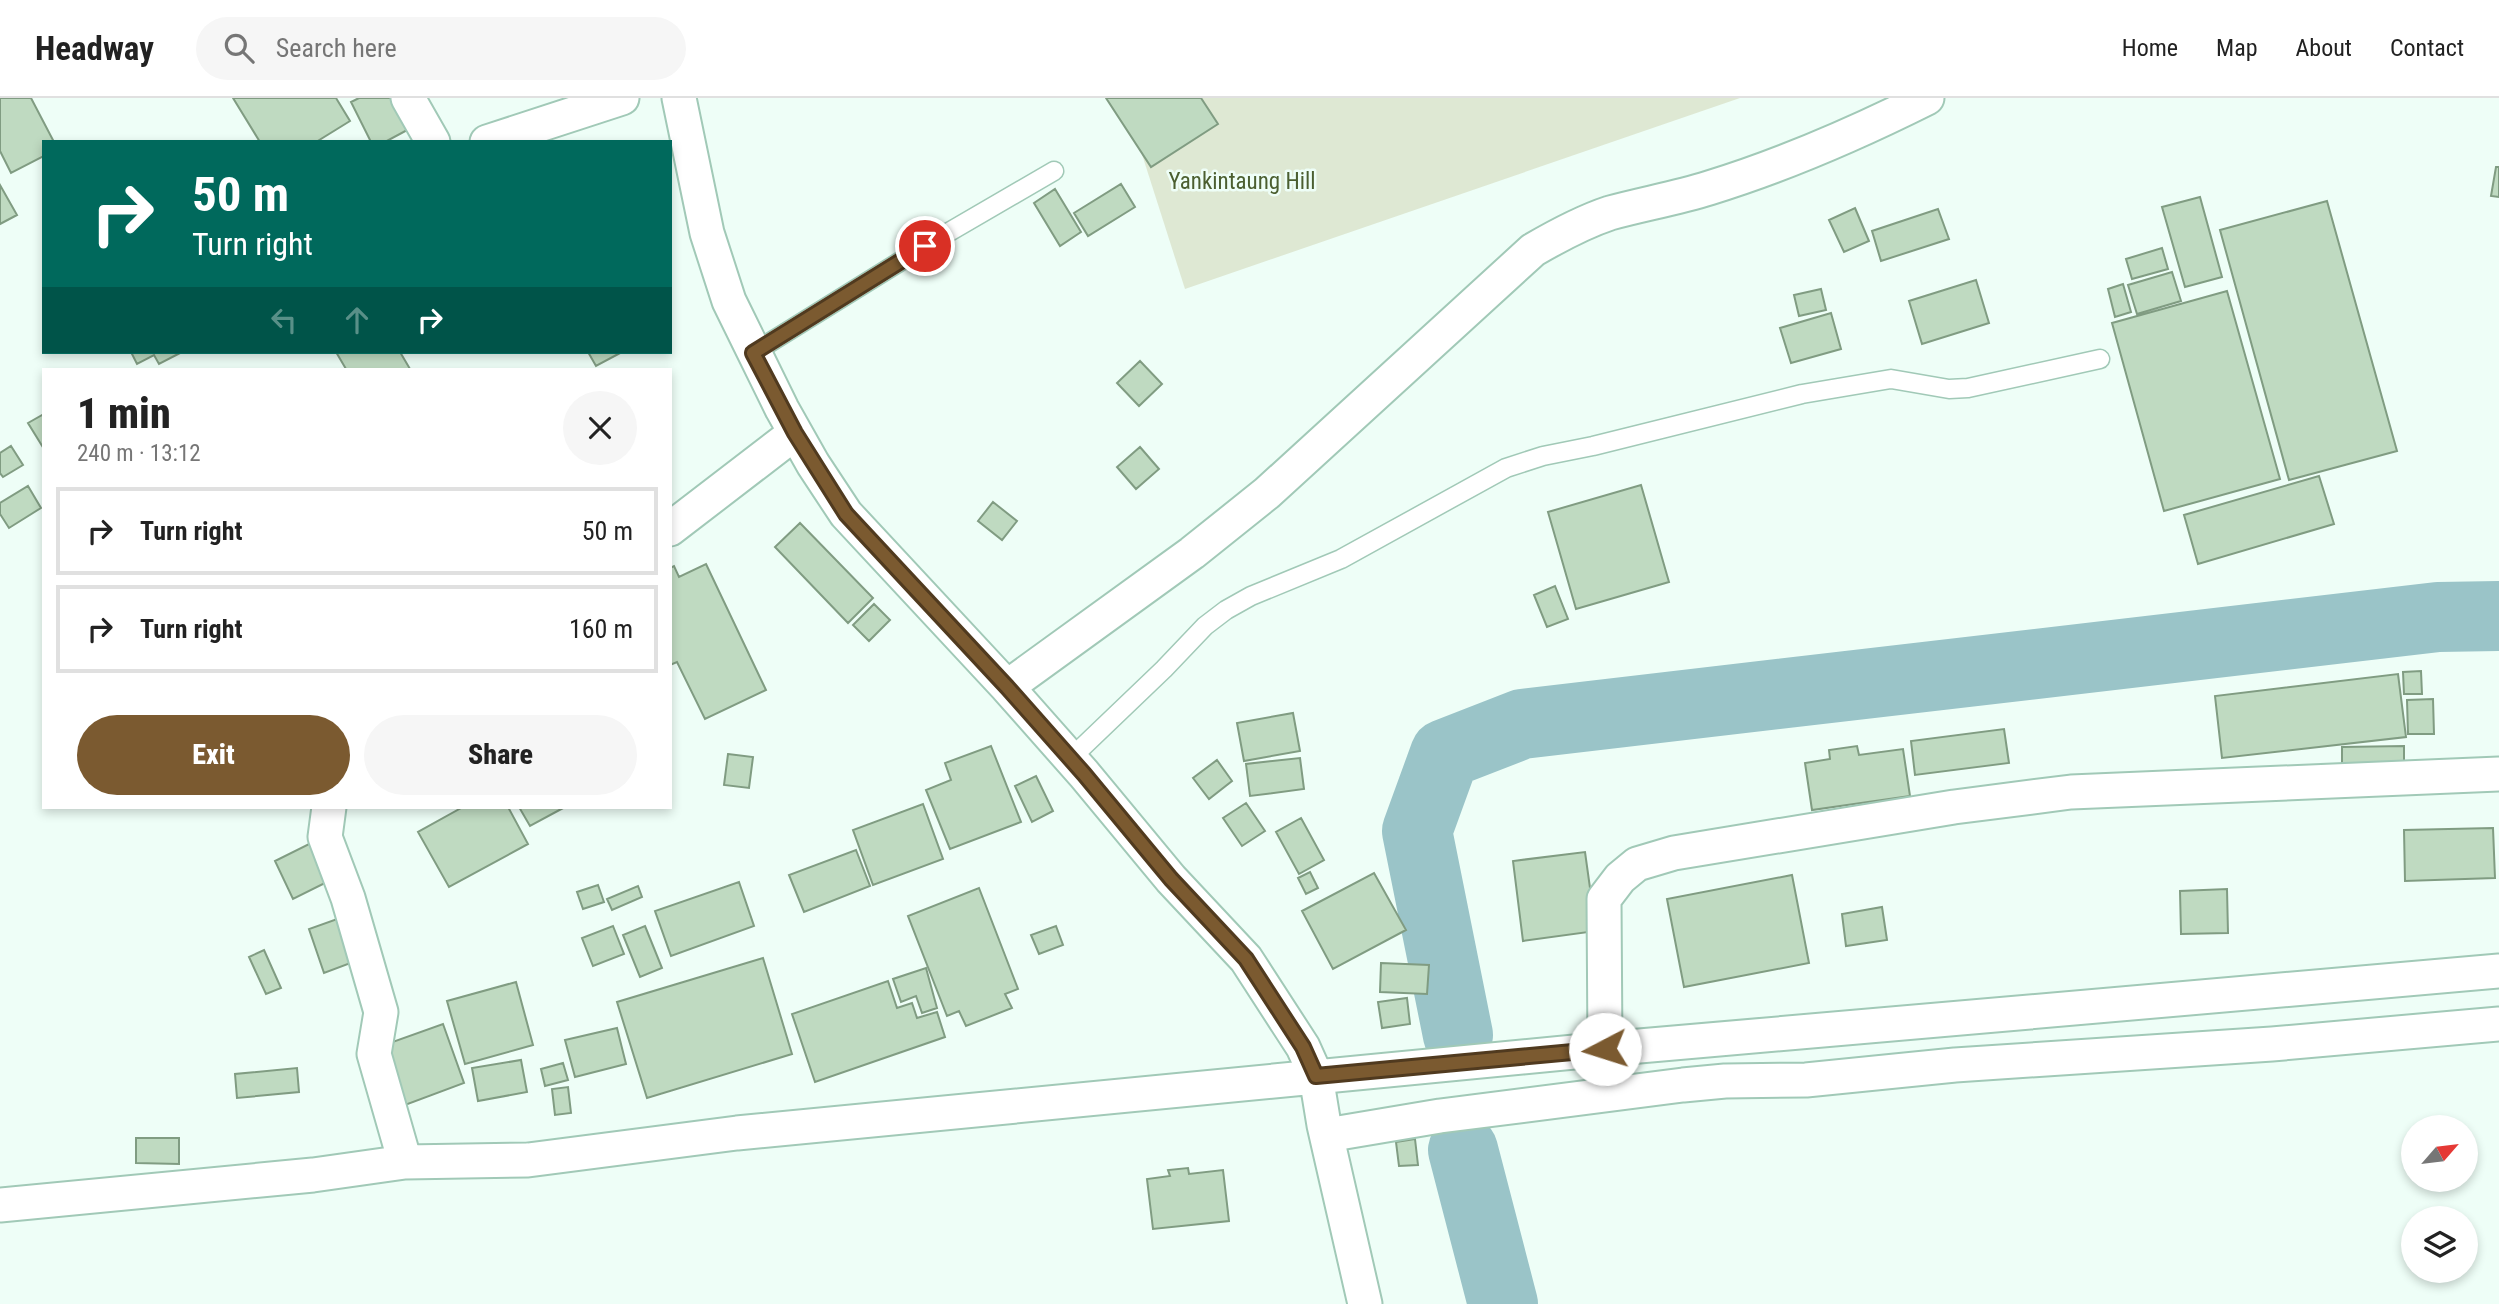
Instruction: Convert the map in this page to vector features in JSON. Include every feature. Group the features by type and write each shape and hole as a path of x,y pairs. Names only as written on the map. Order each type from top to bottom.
{"street":[{"path":"408,98 432,140"},
{"path":"493,140 622,98"},
{"path":"679,98 707,233 729,301 795,433 846,514 1007,687 1171,879 1246,959 1303,1047 1316,1080 1365,1304"},
{"path":"1007,687 1192,553 1267,493 1533,250 1564,232 1608,214 1707,189 1765,169 1870,126 1927,98"},
{"path":"672,527 795,433"},
{"path":"1605,1049 1604,899 1619,878 1637,864 1688,850 1954,807 2071,792 2499,774"},
{"path":"329,809 325,837 348,898 381,1012 374,1054 405,1162"},
{"path":"0,1205 313,1175 405,1162 528,1160 737,1133 1316,1080 1605,1049 2499,971"},
{"path":"1325,1130 1725,1081 1806,1080 1955,1065 2260,1045 2499,1024"}],"lane":[{"path":"753,353 925,246 1054,171"},
{"path":"1070,759 1205,626 1226,610 1251,596 1358,550 1506,468 1542,456 1593,446 1802,394 1891,379 1949,389 1968,388 2100,359"}],"green space":[{"name":"Yankintaung Hill","path":"1124,98 1740,98 1185,289"}],"building":[{"path":"0,98 31,98 53,140 42,140 42,157 11,173 0,151"},
{"path":"233,98 336,98 350,121 319,140 259,140"},
{"path":"359,98 395,98 411,128 389,140 370,140 351,102"},
{"path":"1106,98 1201,98 1218,124 1151,167"},
{"path":"2496,167 2499,167 2499,197 2491,196"},
{"path":"1121,184 1135,207 1088,236 1074,213"},
{"path":"0,185 17,215 0,224"},
{"path":"1055,189 1081,232 1060,246 1034,203"},
{"path":"2200,197 2222,277 2185,287 2162,207"},
{"path":"2327,201 2397,451 2289,480 2220,230"},
{"path":"1855,208 1869,241 1844,252 1829,220"},
{"path":"1938,209 1949,239 1881,261 1872,231"},
{"path":"2162,248 2168,269 2132,279 2126,259"},
{"path":"2172,272 2181,301 2137,314 2128,285"},
{"path":"1976,280 1989,323 1922,344 1909,301"},
{"path":"2123,284 2131,312 2115,317 2108,289"},
{"path":"1821,289 1826,310 1799,316 1794,295"},
{"path":"2227,291 2280,479 2164,511 2112,323"},
{"path":"1831,313 1841,349 1791,363 1780,328"},
{"path":"132,354 178,354 159,364 154,355 137,364"},
{"path":"337,354 401,354 409,368 345,368"},
{"path":"589,354 618,354 596,366"},
{"path":"1140,361 1162,384 1139,406 1117,383"},
{"path":"42,415 42,446 28,423"},
{"path":"11,446 23,465 3,477 0,473 0,453"},
{"path":"1140,447 1159,469 1136,489 1117,467"},
{"path":"2319,476 2334,524 2198,564 2184,515"},
{"path":"1641,485 1669,582 1576,609 1548,512"},
{"path":"28,486 41,508 9,528 0,514 0,503"},
{"path":"993,502 1017,521 1002,540 978,521"},
{"path":"800,523 873,598 848,623 775,547"},
{"path":"706,564 766,690 705,719 677,662 672,664 672,567 674,566 679,577"},
{"path":"1555,586 1568,619 1547,627 1534,595"},
{"path":"874,604 890,620 869,641 853,625"},
{"path":"2421,671 2422,694 2404,694 2403,672"},
{"path":"2398,674 2406,737 2222,758 2215,696"},
{"path":"2433,699 2434,734 2408,734 2407,700"},
{"path":"1293,713 1300,751 1244,761 1237,723"},
{"path":"2004,729 2009,763 1915,775 1911,741"},
{"path":"991,746 1021,822 950,849 926,790 951,780 945,763"},
{"path":"1857,746 1859,755 1903,749 1910,796 1812,810 1805,763 1830,759 1829,750"},
{"path":"2404,746 2404,770 2342,772 2342,747"},
{"path":"728,754 753,757 749,788 724,785"},
{"path":"1300,758 1304,789 1250,796 1246,764"},
{"path":"1217,760 1232,781 1209,799 1193,778"},
{"path":"1036,776 1053,811 1032,822 1015,786"},
{"path":"1246,803 1265,831 1242,846 1223,818"},
{"path":"923,804 943,859 873,885 853,830"},
{"path":"459,809 509,809 528,844 449,887 418,832"},
{"path":"520,809 561,809 530,826"},
{"path":"1301,818 1324,860 1299,874 1276,832"},
{"path":"2493,828 2495,878 2405,881 2404,830"},
{"path":"315,841 333,879 293,899 275,861"},
{"path":"856,850 870,886 804,912 789,875"},
{"path":"1585,852 1596,931 1523,941 1513,861"},
{"path":"1310,872 1318,888 1306,894 1298,878"},
{"path":"1374,873 1406,930 1333,969 1302,911"},
{"path":"1792,875 1809,963 1684,987 1667,899"},
{"path":"739,882 754,926 671,956 655,911"},
{"path":"598,885 604,902 583,909 577,892"},
{"path":"638,886 642,897 612,910 607,899"},
{"path":"979,888 1018,989 1005,994 1012,1008 966,1026 959,1011 947,1016 908,916"},
{"path":"2227,889 2228,933 2181,934 2180,891"},
{"path":"1882,907 1887,940 1846,946 1842,914"},
{"path":"340,918 356,961 324,973 309,929"},
{"path":"613,926 624,954 593,966 582,938"},
{"path":"645,926 662,968 640,977 623,935"},
{"path":"1056,926 1063,945 1039,954 1031,935"},
{"path":"264,950 281,988 266,994 249,957"},
{"path":"763,958 792,1054 647,1098 617,1002"},
{"path":"1381,963 1429,965 1427,994 1380,992"},
{"path":"926,968 937,1008 922,1013 916,996 901,1002 893,979"},
{"path":"888,981 897,1008 912,1003 917,1018 937,1012 945,1037 815,1082 792,1014"},
{"path":"516,982 533,1045 465,1064 447,1001"},
{"path":"1407,998 1410,1024 1382,1028 1378,1002"},
{"path":"443,1024 464,1083 405,1105 384,1045"},
{"path":"617,1028 626,1064 575,1077 565,1040"},
{"path":"521,1060 527,1092 478,1101 472,1068"},
{"path":"563,1063 568,1080 545,1086 541,1069"},
{"path":"297,1068 299,1092 237,1098 235,1074"},
{"path":"568,1087 571,1113 555,1115 552,1089"},
{"path":"136,1138 179,1138 179,1164 136,1163"},
{"path":"1415,1139 1418,1165 1399,1166 1396,1142"},
{"path":"1188,1168 1189,1174 1223,1170 1229,1221 1153,1229 1147,1179 1170,1176 1168,1170"}],"waterway":[{"path":"1458,1035 1417,831 1445,754 1522,724 2438,617 2499,616"},
{"path":"1463,1150 1503,1304"}],"route":[{"path":"925,246 753,353 795,433 846,514 1007,687 1171,879 1246,959 1303,1047 1316,1076 1605,1049"}]}
